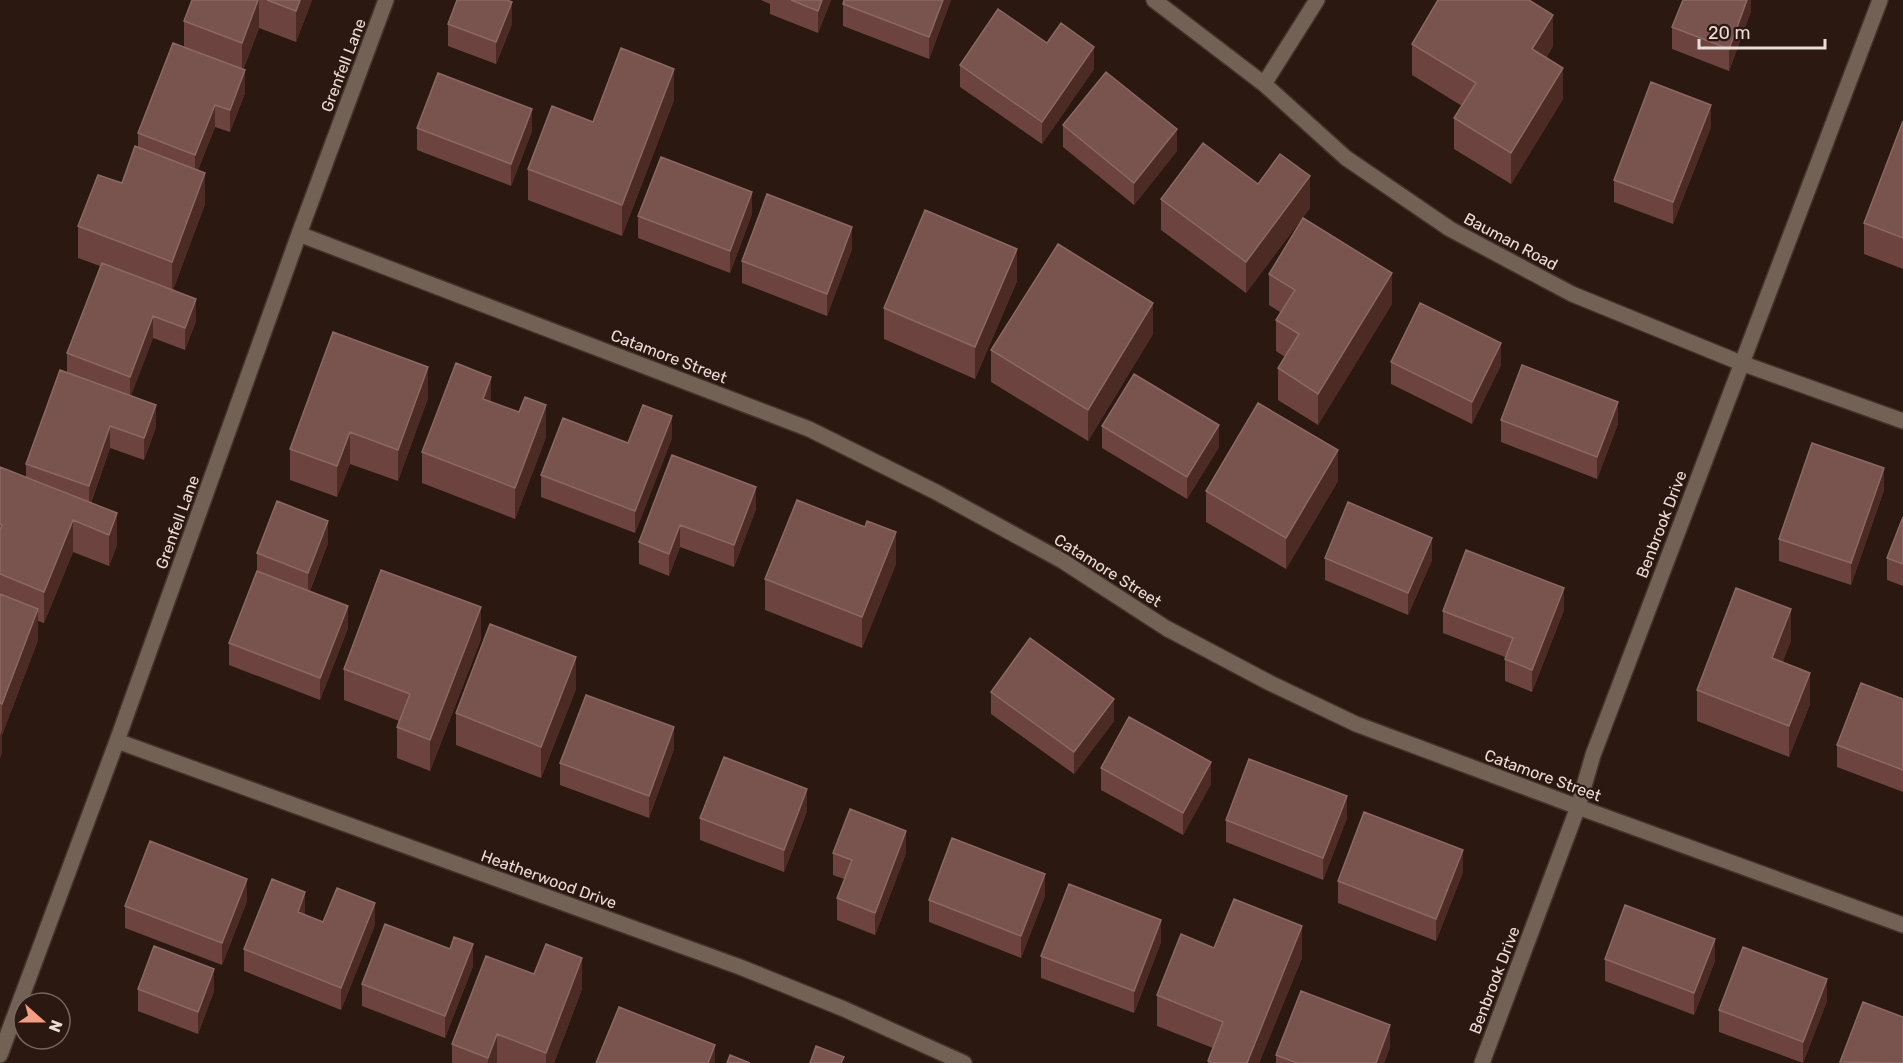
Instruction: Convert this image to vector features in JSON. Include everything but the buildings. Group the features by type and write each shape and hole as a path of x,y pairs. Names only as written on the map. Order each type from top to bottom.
{"street":[{"name":"Grenfell Lane","path":"0,1055 117,741 299,234 386,0"},
{"name":"Bauman Road","path":"1154,0 1264,84 1346,158 1450,229 1572,294 1742,363 1903,421"},
{"path":"1264,84 1317,0"},
{"name":"Benbrook Drive","path":"1482,1063 1578,807 1593,755 1880,0"},
{"name":"Catamore Street","path":"299,234 809,429 936,492 1061,560 1166,628 1270,683 1356,724 1903,925"},
{"name":"Heatherwood Drive","path":"117,741 740,967 843,1009 964,1063"}]}
